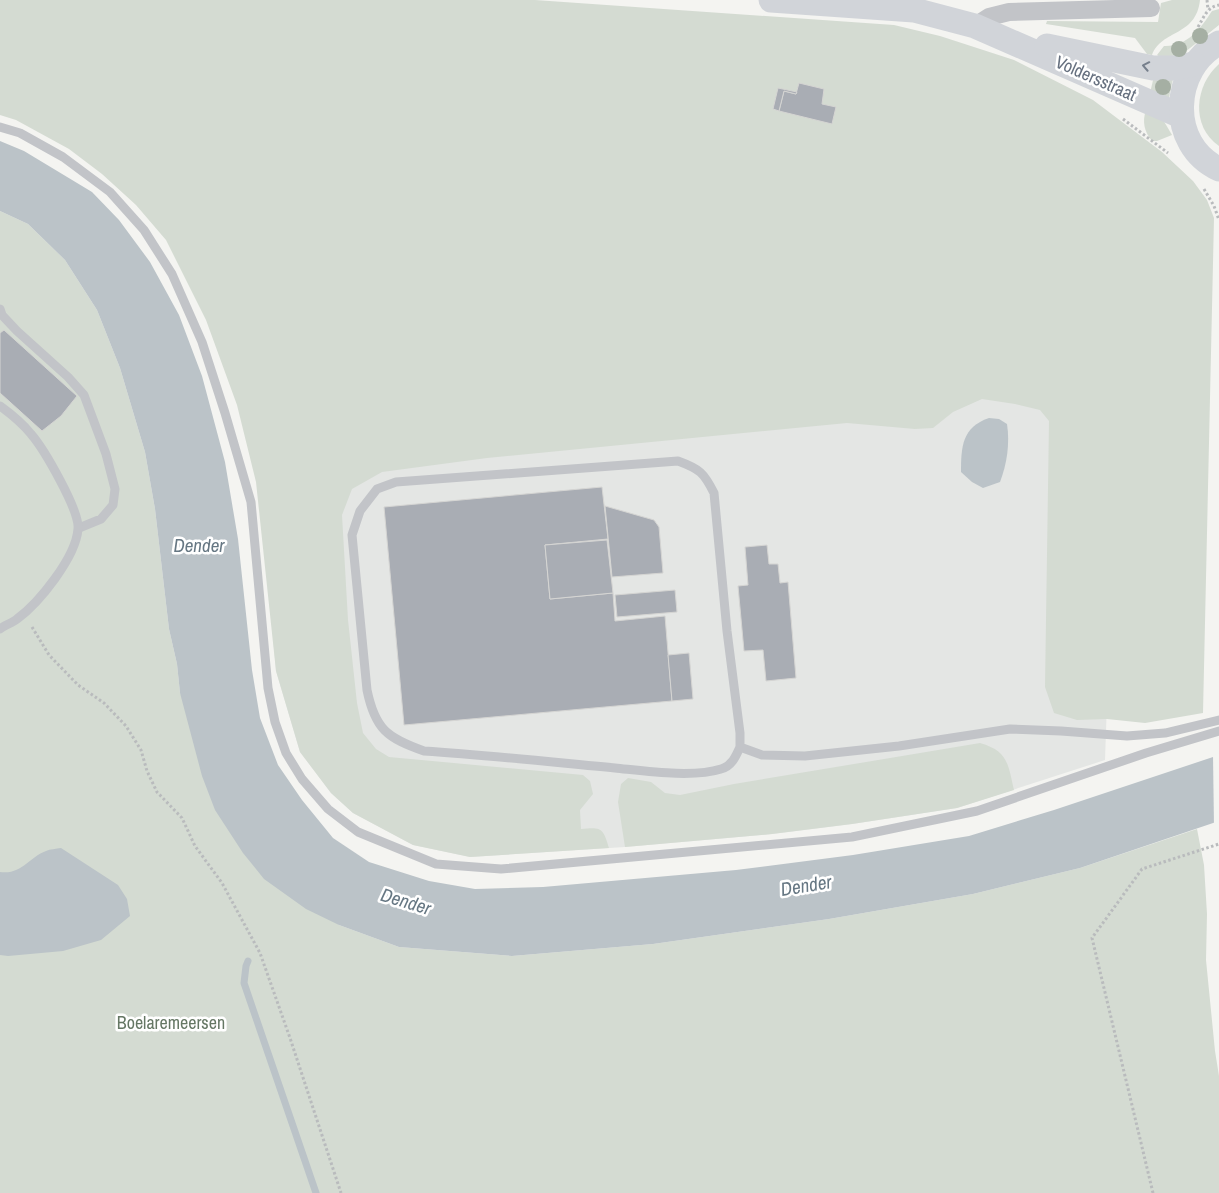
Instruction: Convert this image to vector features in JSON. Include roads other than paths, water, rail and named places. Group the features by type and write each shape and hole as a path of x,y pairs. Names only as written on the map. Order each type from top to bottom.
{"street":[{"name":"Voldersstraat","path":"771,0 914,10 975,26 1181,116"},
{"path":"975,26 989,17 1009,12 1151,8"},
{"name":"Voldersstraat","path":"1010,40 1070,49 1153,68 1174,68 1194,64"},
{"path":"1219,43 1204,53 1194,64 1185,82 1181,99 1181,116 1187,135 1197,152 1219,169"}],"lane":[{"path":"0,127 20,133 63,157 110,192 144,230 172,274 202,342 225,412 250,502 268,688 275,722 286,753 302,779 328,809 358,832 436,864 501,869 852,837 978,811 1146,753 1219,731"},
{"path":"0,309 2,315 17,331 84,394 106,454 115,489 113,505 101,519 79,528"},
{"path":"0,406 32,434 55,471 75,512 79,528 65,564 47,589 17,618 0,628"},
{"path":"678,461 694,467 706,478 714,493 740,747 735,760 724,768 709,772 690,773 424,750 394,738 380,727 371,710 367,690 352,535 360,511 377,489 396,482 678,461"},
{"path":"740,747 762,755 805,756 898,746 1010,729 1127,736 1166,733 1219,720"}],"water":[{"name":"Dender","path":"0,141 24,151 92,192 119,220 150,262 179,315 202,376 225,462 238,539 252,670 260,718 278,765 302,800 333,838 369,862 429,881 475,889 543,887 736,870 853,855 969,836 1219,755 1219,821 1080,868 973,894 829,919 653,944 512,956 399,947 339,925 306,909 264,879 243,853 215,810 202,776 180,693 177,664 169,629 155,509 145,452 120,368 97,310 65,260 28,224 0,211"},
{"path":"989,418 999,419 1007,424 1008,446 1000,482 983,488 972,482 961,472 962,454 968,432 980,422"},
{"path":"61,848 118,885 127,899 130,916 101,940 63,951 8,956 0,955 0,872 14,871 40,854"}],"waterway":[{"path":"248,961 244,983 316,1193"}],"park label":[{"name":"Boelaremeersen","path":"171,1022"}]}
